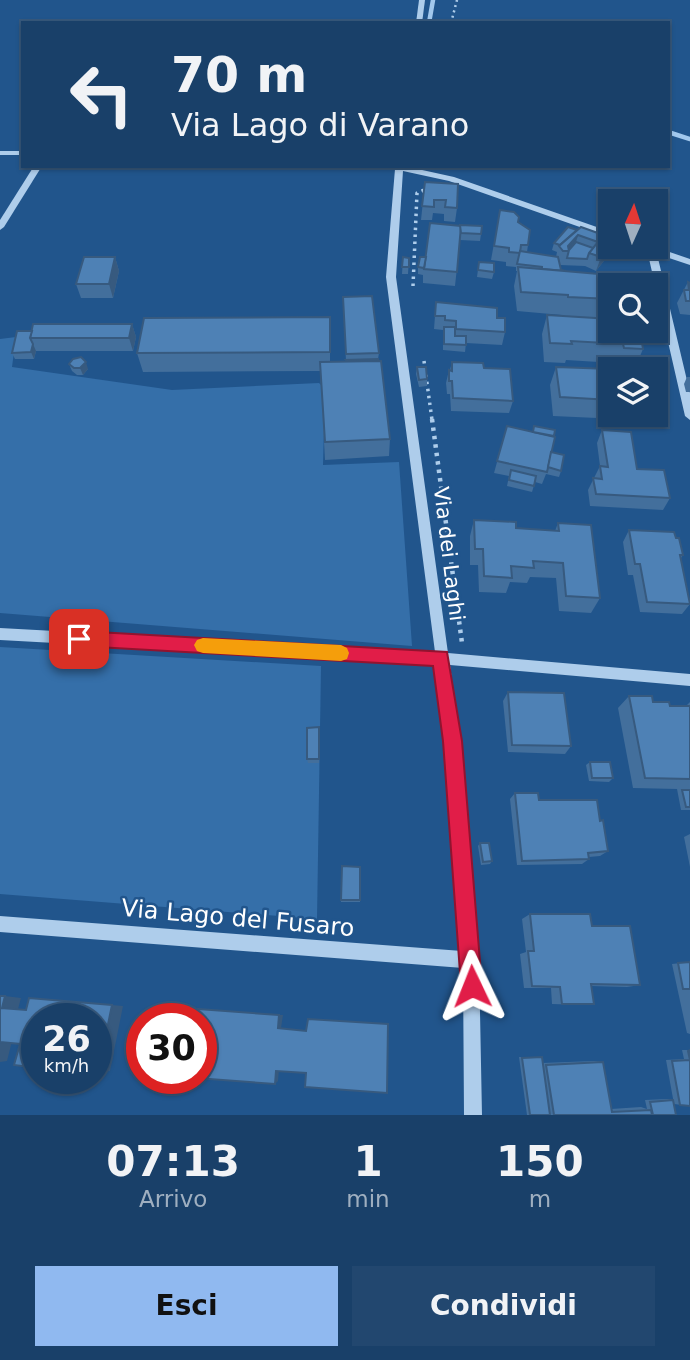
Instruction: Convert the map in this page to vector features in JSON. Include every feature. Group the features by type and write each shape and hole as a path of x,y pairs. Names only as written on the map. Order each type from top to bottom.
{"street":[{"path":"419,21 422,0"},
{"path":"0,153 21,153"},
{"path":"0,227 37,168"},
{"name":"Via dei Laghi","path":"396,168 391,276 453,741 471,960 473,1115"},
{"path":"401,168 451,179 598,230"},
{"path":"668,255 690,262"},
{"path":"651,259 690,416"},
{"path":"0,634 440,658 690,680"},
{"name":"Via Lago del Fusaro","path":"0,924 471,960"}],"path":[{"path":"452,21 457,0"},
{"path":"415,297 413,283 418,194 451,179"},
{"path":"422,351 463,642"}],"shaded area":[{"path":"16,337 12,367 172,390 319,383 325,389 323,465 399,462 412,646 0,613 0,339"},
{"path":"0,647 321,666 317,919 0,894"}],"building":[{"path":"425,182 458,184 457,208 445,207 446,200 434,200 434,207 422,206"},
{"path":"500,210 514,212 519,217 518,222 530,230 528,245 521,245 520,253 494,246"},
{"path":"430,223 461,226 457,272 424,269"},
{"path":"460,225 482,226 481,234 461,233"},
{"path":"568,227 577,230 560,245 554,243"},
{"path":"581,227 598,233 598,242 578,235 568,246 569,251 563,251 559,246"},
{"path":"576,242 593,248 587,259 567,258 569,250"},
{"path":"598,242 598,256 589,253"},
{"path":"520,251 558,257 561,270 566,271 517,264"},
{"path":"84,257 115,257 109,284 76,284"},
{"path":"403,257 409,258 409,267 402,267"},
{"path":"420,257 426,257 424,268 418,267"},
{"path":"479,262 494,263 494,272 478,270"},
{"path":"518,267 598,274 598,298 521,292"},
{"path":"688,282 690,283 690,301 686,301 684,290 689,290"},
{"path":"372,296 379,353 346,354 343,297"},
{"path":"436,302 497,308 497,318 505,318 505,332 456,329 456,321 445,320 445,316 435,316"},
{"path":"547,315 598,318 598,343 550,343"},
{"path":"330,317 330,352 137,353 144,318"},
{"path":"33,324 132,324 129,338 30,338"},
{"path":"444,327 455,327 455,336 466,336 466,345 444,344"},
{"path":"17,331 32,331 31,352 12,353"},
{"path":"606,343 642,343 643,349 624,348 623,344"},
{"path":"81,357 86,362 80,368 69,364 73,359"},
{"path":"378,359 378,361 346,360"},
{"path":"381,361 390,439 325,442 320,362"},
{"path":"452,362 483,363 484,368 510,369 513,401 453,398 452,381 449,381"},
{"path":"417,367 426,367 427,379 419,380"},
{"path":"556,367 598,369 598,399 560,397"},
{"path":"507,426 555,437 547,472 497,461"},
{"path":"534,426 555,430 554,436 533,432"},
{"path":"602,430 631,432 637,469 664,470 670,498 596,494 593,478 602,479 600,466 608,467"},
{"path":"551,452 564,455 561,471 548,467"},
{"path":"511,470 536,476 534,486 509,480"},
{"path":"474,520 516,522 516,528 559,531 558,523 591,525 600,598 566,596 563,563 533,561 534,568 511,566 512,578 484,576 483,549 475,549"},
{"path":"629,530 674,532 676,538 679,538 690,604 647,602 640,564 635,564"},
{"path":"508,692 564,693 571,746 512,745"},
{"path":"629,696 652,696 653,702 669,702 670,706 690,706 690,779 645,778"},
{"path":"319,727 319,759 307,759 307,728"},
{"path":"590,762 610,762 613,778 592,778"},
{"path":"682,790 690,790 690,807 686,807"},
{"path":"515,793 538,793 539,800 597,800 608,851 588,853 589,859 522,861"},
{"path":"480,843 489,843 492,861 483,862"},
{"path":"342,866 360,867 360,900 341,900"},
{"path":"530,914 590,914 592,926 630,926 640,985 591,984 594,1004 562,1004 560,987 532,986 528,951 534,951"},
{"path":"690,962 690,989 683,989 678,963"},
{"path":"0,996 5,996 2,1008 21,1010 21,1066 14,1065 20,1044 0,1042"},
{"path":"29,998 88,1003 28,1003"},
{"path":"217,1010 279,1015 278,1028 306,1031 308,1019 388,1024 387,1093 305,1087 306,1073 276,1071 275,1084 217,1080"},
{"path":"542,1057 550,1115 530,1115 522,1058"},
{"path":"690,1060 690,1106 680,1105 672,1061"},
{"path":"603,1062 612,1112 651,1110 652,1115 554,1115 546,1065"},
{"path":"673,1100 676,1115 653,1115 650,1102"}],"waterway":[{"path":"429,21 433,0"},
{"path":"670,133 690,139"}],"slow traffic":[{"path":"203,645 341,653"}],"route":[{"path":"79,639 440,658 453,741 472,986"}]}
